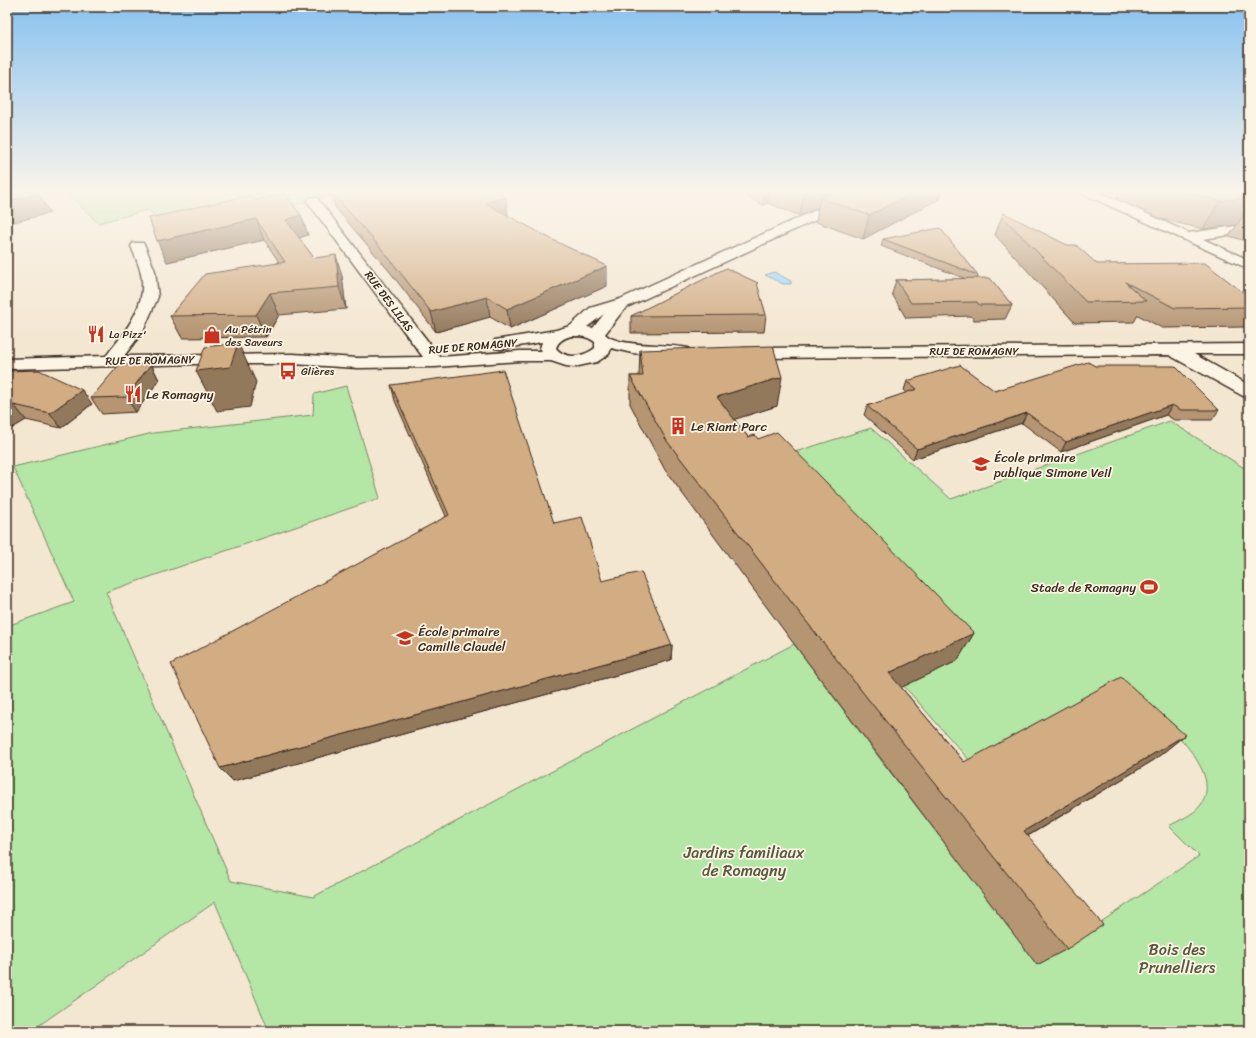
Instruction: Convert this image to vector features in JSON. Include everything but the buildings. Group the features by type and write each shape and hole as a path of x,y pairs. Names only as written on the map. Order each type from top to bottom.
{"street":[{"name":"RUE DES LILAS","path":"342,238 431,356"},
{"path":"591,358 603,350 599,338 615,310 626,303 765,238"},
{"path":"1191,238 1249,265"},
{"path":"111,361 135,331 150,297 148,271 138,246"},
{"path":"575,331 594,312 608,306 626,303"},
{"path":"575,331 586,331 599,338 639,349 698,353 647,361 591,358"},
{"name":"RUE DE ROMAGNY","path":"7,364 293,359 350,362 431,356 557,336 575,331"},
{"path":"554,356 549,350 548,345 550,341 557,336"},
{"name":"RUE DE ROMAGNY","path":"725,353 1249,349"},
{"path":"1173,350 1249,392"},
{"name":"RUE DE ROMAGNY","path":"431,356 478,360 520,356 554,356 570,361 591,358"}],"green space":[{"path":"346,386 380,498 106,592 231,881 313,897 794,644 971,877 1071,942 1199,856 1169,826 1190,815 1197,809 1200,806 1206,791 1204,775 1195,758 1167,725 1126,688 976,768 904,686 957,660 772,461 798,451 871,428 951,499 1170,421 1249,471 1249,1031 269,1031 215,902 31,1031 7,1031 7,626 74,602 13,467 153,433 313,415 314,394"}],"water":[{"path":"774,272 791,281 791,284 783,284 765,275"}],"place":[{"name":"La Pizz'","path":"96,334"},
{"name":"Au Pétrin des Saveurs","path":"212,335"},
{"name":"Glières","path":"288,371"},
{"name":"Le Romagny","path":"133,394"},
{"name":"Le Riant Parc","path":"678,426"},
{"name":"École primaire publique Simone Veil","path":"981,464"},
{"name":"Stade de Romagny","path":"1149,587"},
{"name":"École primaire Camille Claudel","path":"405,638"}],"park label":[{"name":"Jardins familiaux de Romagny","path":"744,861"},
{"name":"Bois des Prunelliers","path":"1177,958"}]}
